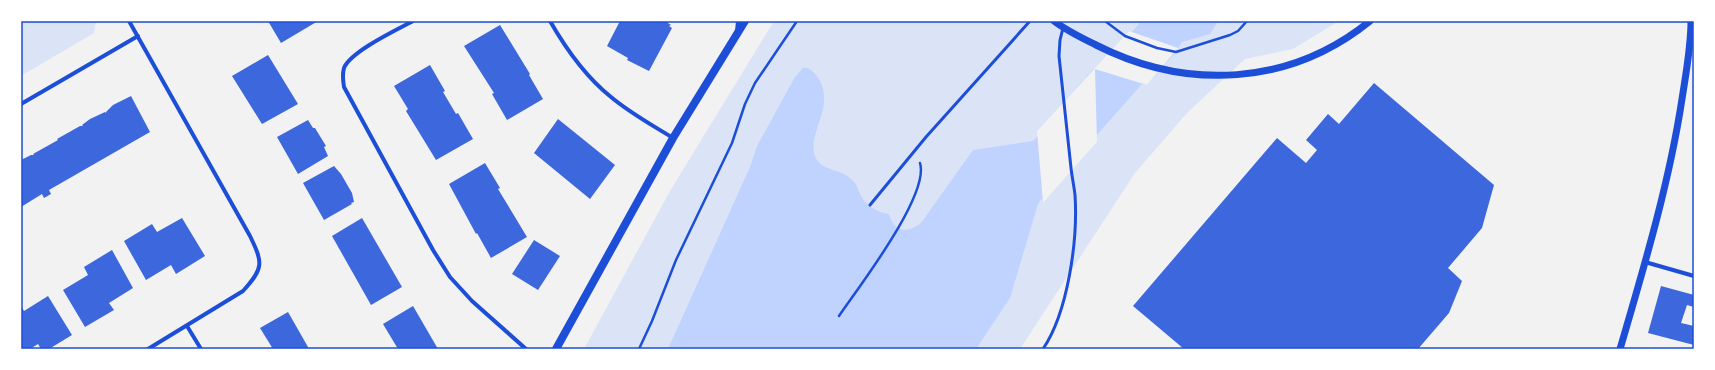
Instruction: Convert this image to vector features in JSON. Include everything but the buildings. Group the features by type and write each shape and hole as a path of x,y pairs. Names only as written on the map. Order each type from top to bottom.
{"main road":[{"path":"556,349 674,138 745,21"}],"street":[{"path":"129,21 250,236 258,254 260,268 254,279 243,291 148,349"},
{"path":"413,21 351,58 344,68 344,87 433,250 450,277 472,302 526,349"},
{"path":"550,21 570,54 604,91 625,108 674,138"},
{"path":"737,35 738,21"},
{"path":"1054,21 1110,52 1161,69 1205,76 1234,75 1266,71 1296,63 1324,51 1352,35 1370,21"},
{"path":"1620,349 1666,182 1680,114 1691,40 1691,21"},
{"path":"21,104 138,36"},
{"path":"1645,262 1694,276"},
{"path":"187,326 201,349"}],"lane":[{"path":"870,205 913,152 1030,21"},
{"path":"1043,349 1062,308 1071,264 1075,209 1075,194 1071,171 1059,48 1063,27"}],"path":[{"path":"639,349 652,321 676,260 732,143 745,104 754,84 798,21"},
{"path":"1105,21 1125,36 1157,48 1176,52 1230,35 1238,31 1247,21"},
{"path":"839,316 899,228 915,194 920,181 921,167 917,156 913,152"}],"shaded area":[{"path":"21,21 96,21 94,33 21,76"},
{"path":"774,21 1339,21 1293,49 1245,59 1187,113 1135,173 1020,349 584,349 670,191"}],"water":[{"path":"1141,21 1218,21 1210,34 1182,42 1176,52 1147,85 1142,84 1096,136 1097,142 1043,203 1042,198 1038,204 1010,298 976,349 668,349 750,167 757,146 795,77 803,68 809,69 816,75 822,87 824,98 823,109 814,141 814,151 817,160 825,167 840,172 850,178 856,184 862,198 868,205 876,210 889,214 894,225 898,228 906,230 916,227 921,223 973,150 1033,141 1038,136 1037,131 1093,69 1095,69 1129,31 1132,32"}],"pier":[{"path":"1129,31 1178,48 1147,85 1095,69 1097,142 1043,203 1037,131"}]}
